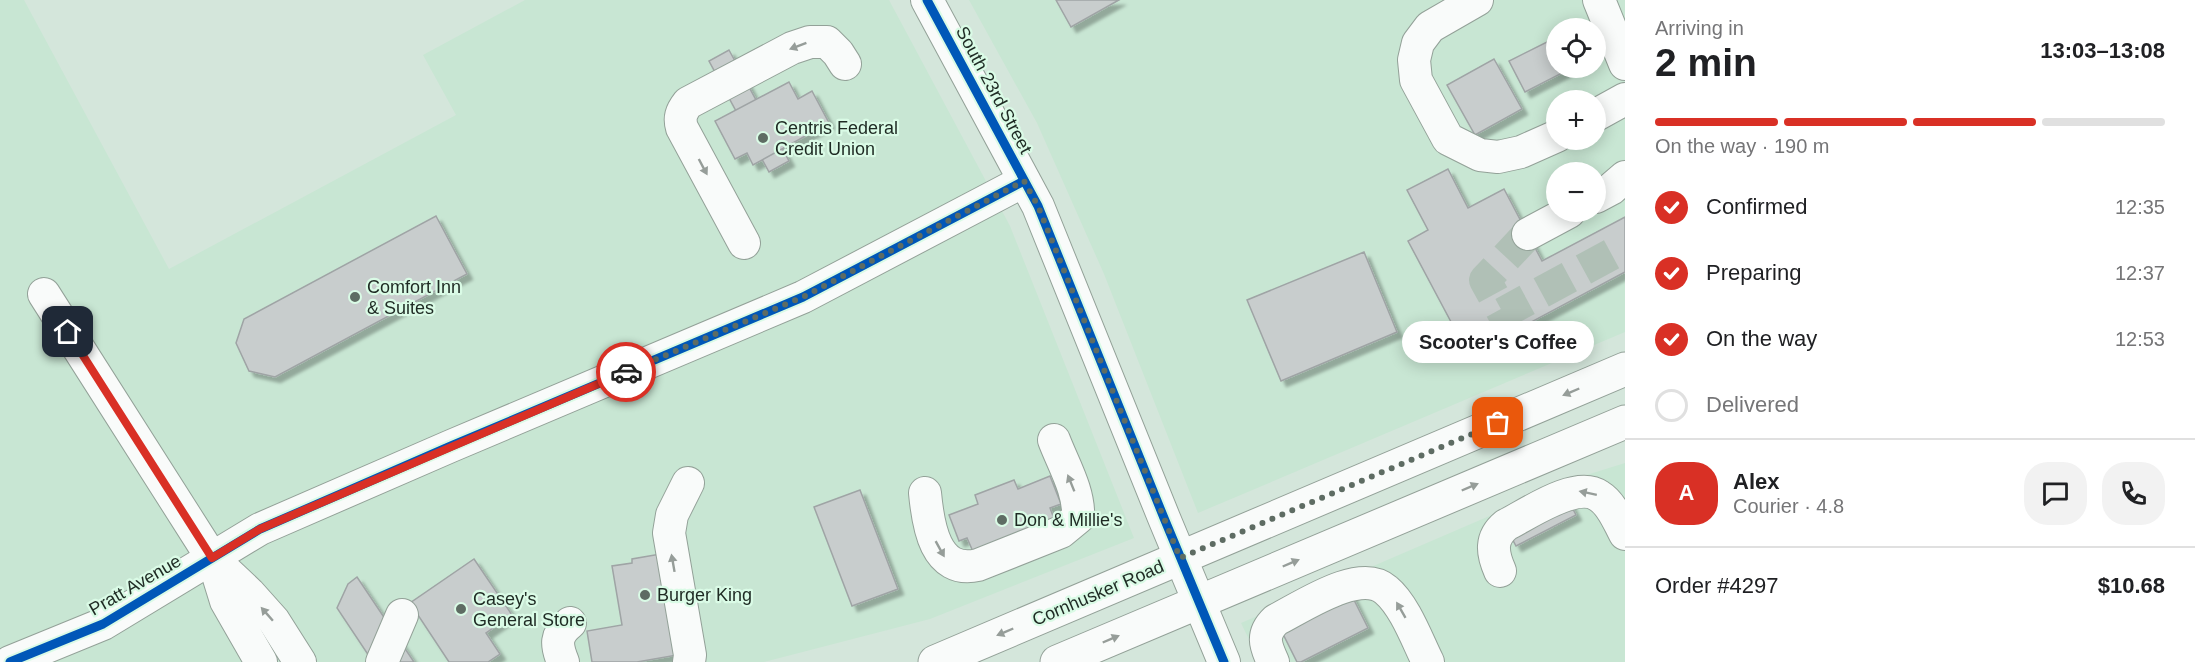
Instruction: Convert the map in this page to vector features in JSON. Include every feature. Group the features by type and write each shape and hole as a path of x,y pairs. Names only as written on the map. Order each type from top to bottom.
{"main road":[{"name":"Cornhusker Road","path":"935,662 1625,369"},
{"path":"1057,662 1625,422"}],"street":[{"name":"South 23rd Street","path":"927,0 1038,206 1224,662"},
{"path":"1478,0 1430,27 1418,43 1414,60 1416,80 1448,140 1480,155 1498,157 1521,152 1546,141"},
{"path":"1599,0 1625,64"},
{"path":"744,243 682,128 680,119 683,110 688,103 792,48 810,42 827,42 845,64"},
{"path":"1606,109 1625,99"},
{"path":"1606,192 1625,177"},
{"name":"Pratt Avenue","path":"10,662 103,624 260,529 803,297 1024,181"},
{"path":"1528,234 1550,222"},
{"path":"44,294 212,558 249,593 274,621 300,662"},
{"path":"925,493 928,523 939,549 954,565 966,568 978,565 1061,532 1078,519 1078,508 1077,498 1054,440"},
{"path":"688,483 672,515 669,533 690,655 689,662"},
{"path":"1500,571 1493,547 1498,532 1506,525 1572,492 1587,490 1600,496 1614,513 1625,534"},
{"path":"212,558 226,601 261,662"},
{"path":"1273,662 1266,647 1265,635 1276,620 1345,586 1360,582 1375,584 1388,591 1399,605 1428,662"},
{"path":"382,662 402,615"},
{"path":"563,662 559,652 559,637 561,630 570,623"}],"shaded area":[{"path":"0,0 24,0 169,269 456,115 423,55 525,0 889,0 1010,226 1134,538 930,619 764,662 0,662"},
{"path":"969,0 1625,0 1625,332 1198,513 1104,274 1037,123"},
{"path":"1625,463 1625,662 1260,662 1241,623 1580,477"}],"building":[{"path":"1056,0 1119,0 1071,27"},
{"path":"1546,42 1546,78 1552,78 1525,92 1509,61"},
{"path":"729,50 789,161 769,172 709,61"},
{"path":"1494,59 1522,109 1475,135 1447,85"},
{"name":"Centris Federal Credit Union","path":"789,82 798,99 812,91 829,123 753,165 747,153 735,159 715,121"},
{"path":"1448,169 1468,208 1504,189 1542,261 1625,217 1625,272 1490,344 1480,324 1458,335 1408,241 1428,230 1407,190"},
{"name":"Comfort Inn & Suites","path":"436,216 467,274 275,377 249,371 236,343 244,319"},
{"path":"1364,252 1397,332 1281,381 1247,300"},
{"name":"Don & Millie's","path":"1050,476 1061,504 1050,508 1056,524 975,556 967,538 959,541 949,515 978,504 975,495 1014,480 1018,489"},
{"path":"860,490 898,589 852,606 814,507"},
{"path":"1567,498 1576,515 1516,546 1507,529"},
{"name":"Burger King","path":"666,553 683,654 637,662 592,662 587,631 622,625 612,566 632,563 632,559"},
{"name":"Casey's General Store","path":"474,559 512,615 486,633 500,654 488,662 449,662 410,603"},
{"path":"357,577 414,662 373,662 337,608 348,584"},
{"path":"1350,592 1368,628 1297,662 1280,628"}],"tunnel":[{"path":"1528,234 1485,280 1503,313 1625,247"}],"cycle path":[{"path":"927,0 1038,206 1224,662"},
{"path":"10,662 103,624 260,529 803,297 1024,181"}],"way so far":[{"path":"626,372 803,297 1024,181 1038,206 1180,558 1498,423"}],"place":[{"name":"Centris Federal Credit Union","path":"763,138"},
{"name":"Comfort Inn & Suites","path":"355,297"},
{"name":"Scooter's Coffee","path":"1498,423"},
{"name":"Don & Millie's","path":"1002,520"},
{"name":"Burger King","path":"645,595"},
{"name":"Casey's General Store","path":"461,609"}],"route":[{"path":"68,332 212,558 260,529 626,372"}]}
